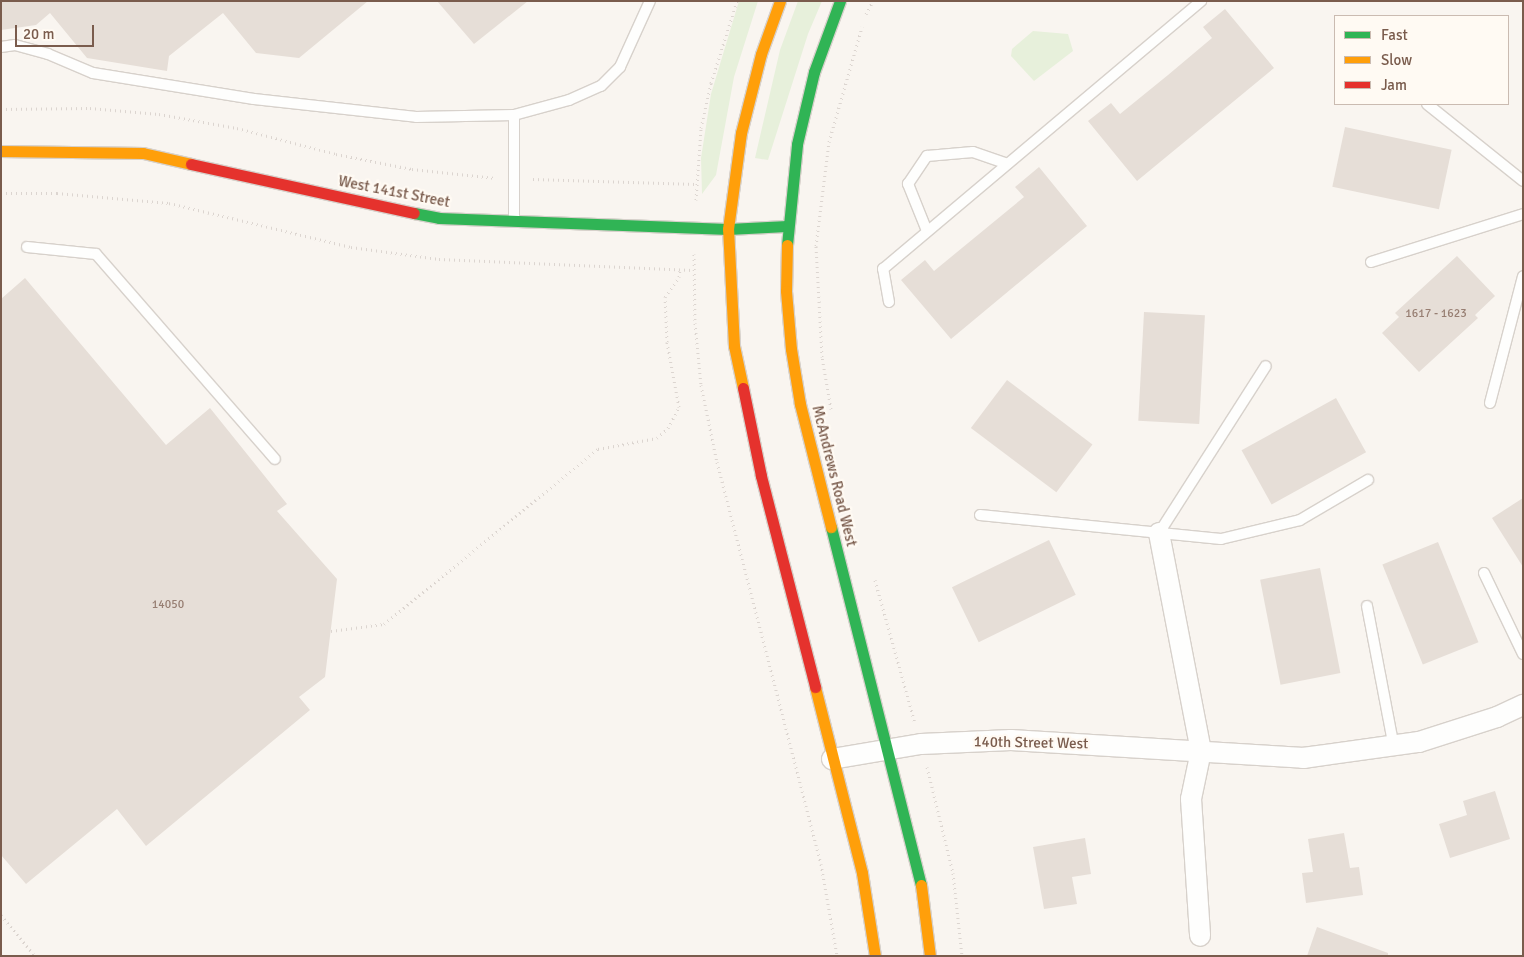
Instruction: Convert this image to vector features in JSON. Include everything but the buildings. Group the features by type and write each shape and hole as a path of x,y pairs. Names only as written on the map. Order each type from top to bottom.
{"main road":[{"path":"780,1 761,54 741,133 728,229 734,346 744,402 862,873 875,956"},
{"name":"McAndrews Road West","path":"840,1 814,72 797,144 787,226 786,291 800,404 919,872 930,956"},
{"name":"West 141st Street","path":"1,151 143,153 439,218 728,229 787,226"}],"street":[{"path":"1160,532 1201,750 1191,799 1200,936"},
{"name":"140th Street West","path":"832,759 921,744 1011,740 1201,750 1303,758 1394,747 1497,717 1523,705"}],"lane":[{"path":"1,47 15,45 48,54 93,73 254,99 416,116 514,115 569,100 601,86 620,67 650,1"},
{"path":"889,302 883,269 1201,1"},
{"path":"1428,105 1523,181"},
{"path":"514,115 512,178 514,221"},
{"path":"927,231 908,184 927,156 973,152 1007,164"},
{"path":"1371,262 1523,214"},
{"path":"27,247 96,254 276,459"},
{"path":"1490,403 1523,276"},
{"path":"1160,532 1266,366"},
{"path":"980,515 1221,539 1300,520 1368,480"},
{"path":"1484,573 1523,654"},
{"path":"1367,606 1394,747"}],"path":[{"path":"832,414 822,358 816,246 829,142 864,17 873,1"},
{"path":"1,109 90,108 159,114 236,128 336,154 412,169 512,178 696,184"},
{"path":"1,193 57,193 170,203 351,247 439,259 693,270"},
{"path":"331,630 384,624 598,449 657,438 668,428 679,407 667,342 665,297 680,277 680,269"},
{"path":"873,573 921,744 953,873 962,956"},
{"path":"1,915 35,956"}],"green space":[{"path":"739,1 758,1 734,77 716,175 702,194 701,158 711,94"},
{"path":"798,1 822,1 808,34 768,160 755,158 780,50"},
{"path":"1033,31 1068,34 1073,51 1034,81 1011,56 1012,49"}],"traffic: fast":[{"path":"787,245 797,144 814,72 840,1"},
{"path":"414,213 439,218 728,229 787,226"},
{"path":"831,527 921,885"}],"traffic: slow":[{"path":"743,388 734,346 728,229 741,133 761,54 780,1"},
{"path":"1,151 143,153 191,164"},
{"path":"787,245 786,291 791,349 800,404 831,527"},
{"path":"815,687 862,873 875,956"},
{"path":"921,885 930,956"}],"traffic: jam":[{"path":"191,164 414,213"},
{"path":"743,388 761,476 815,687"}]}
